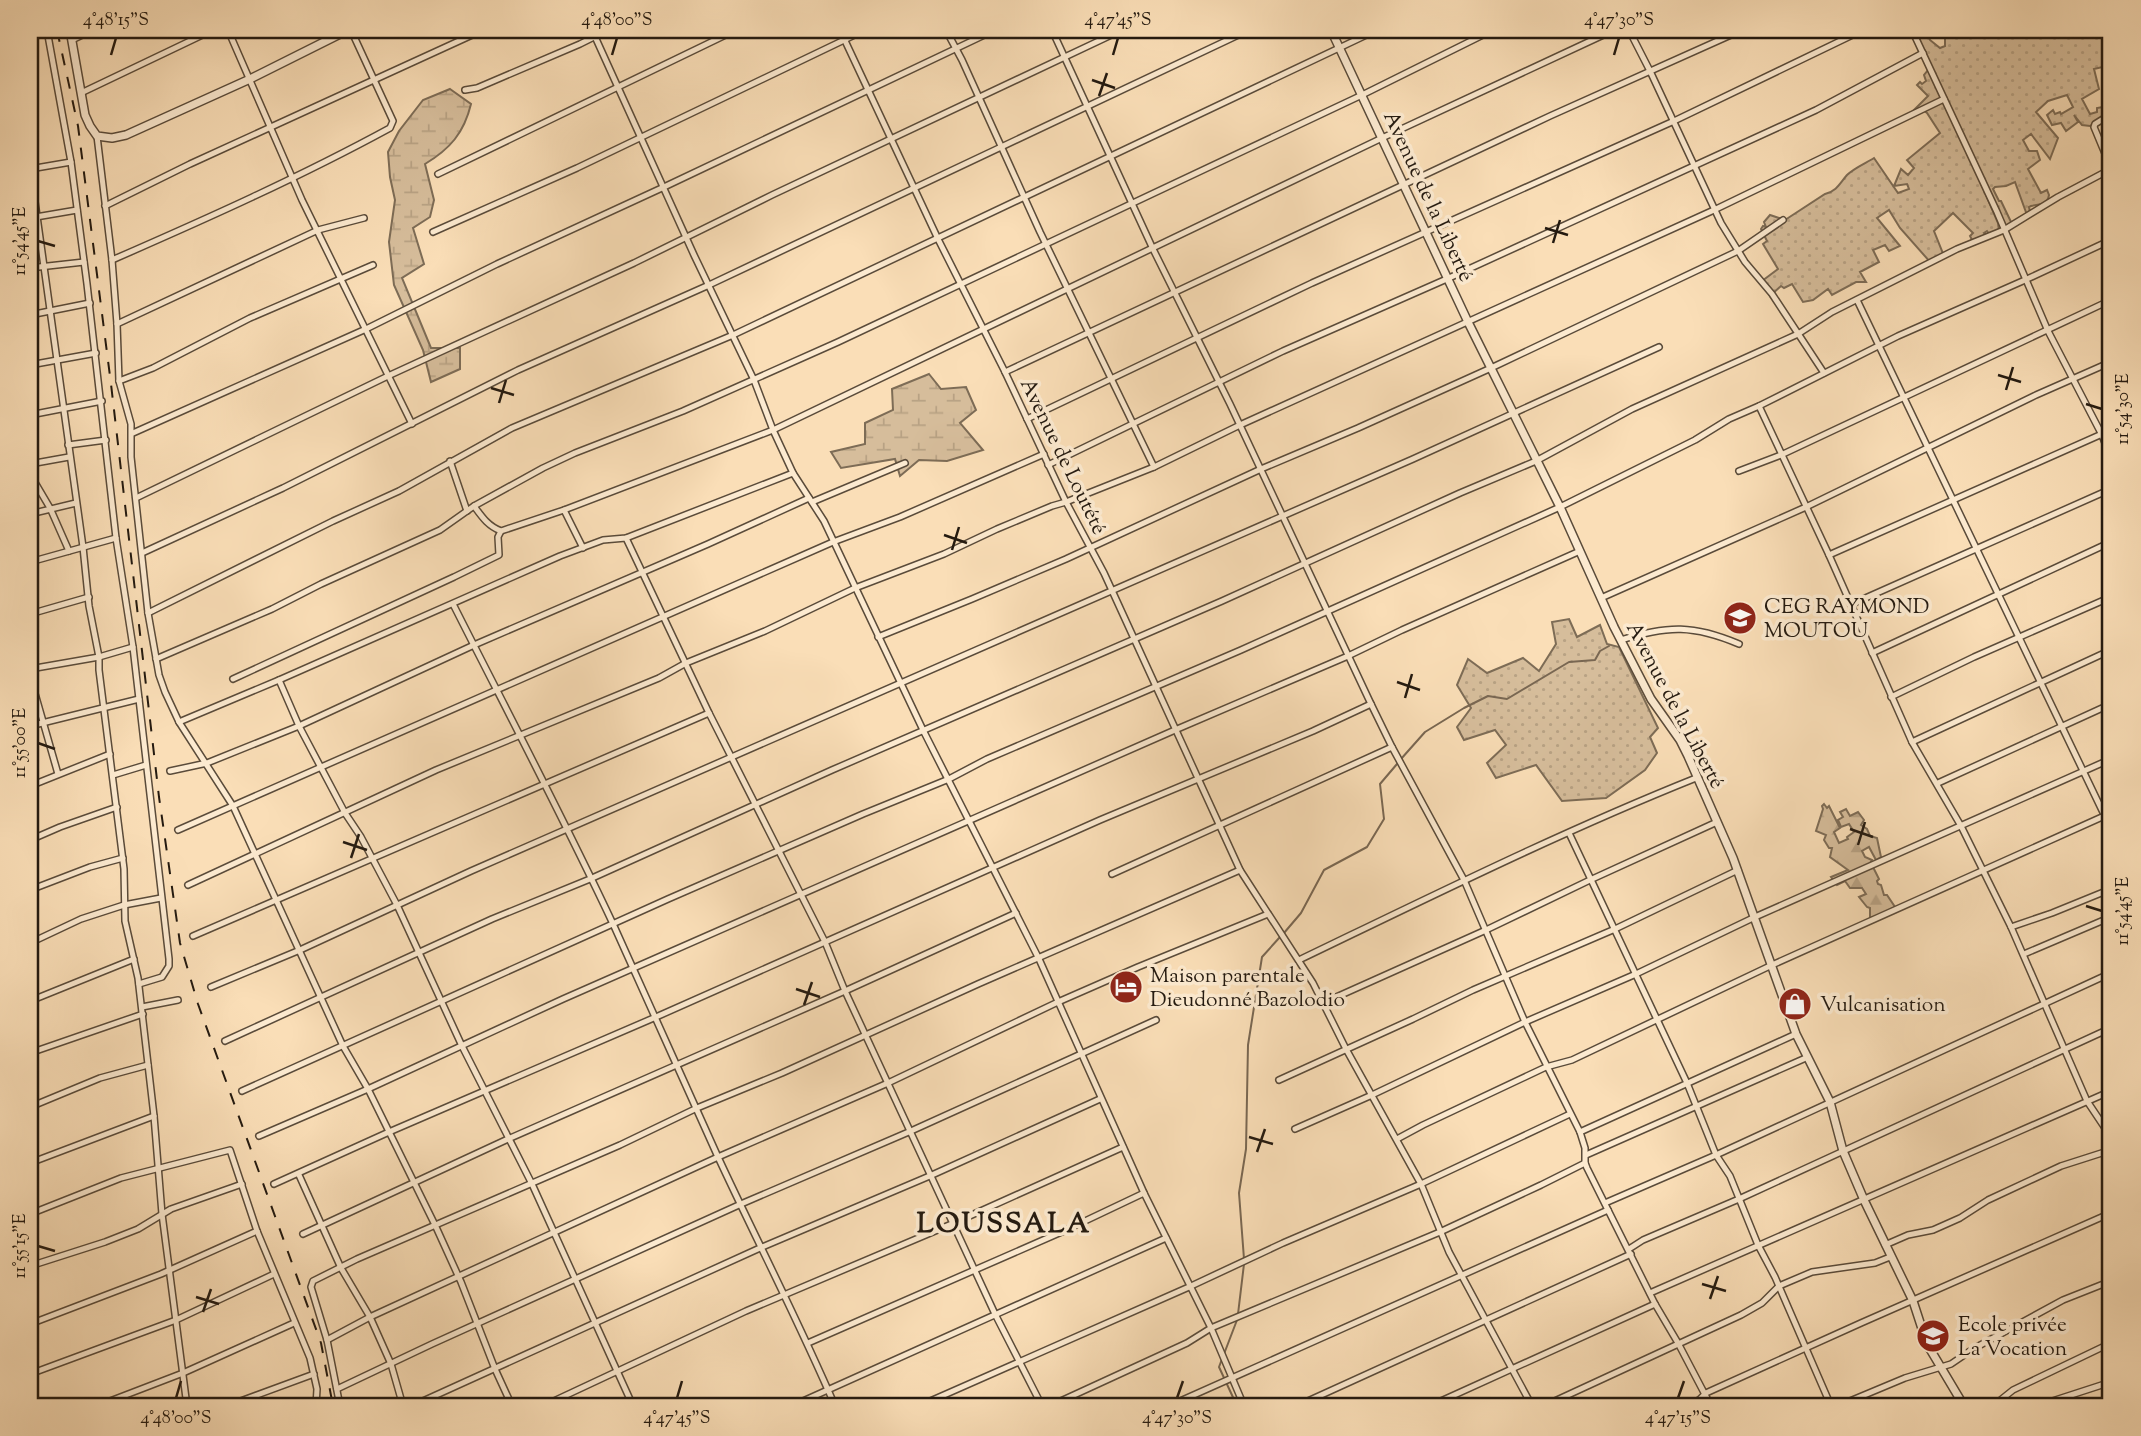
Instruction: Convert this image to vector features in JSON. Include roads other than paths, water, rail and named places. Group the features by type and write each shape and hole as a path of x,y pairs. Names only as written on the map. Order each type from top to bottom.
{"street":[{"path":"47,30 71,162 90,303 169,966 162,977 139,984"},
{"path":"70,30 85,115 97,136 112,260 119,381 133,433 131,457 148,613 164,692 179,722 233,806 343,1046 368,1089 436,1227 512,1406"},
{"path":"72,40 93,30"},
{"path":"81,93 213,30"},
{"path":"229,30 292,177 412,424"},
{"path":"97,136 112,138 126,135 250,79 349,30 393,121 390,128 340,155 112,260"},
{"path":"105,206 190,164 484,30"},
{"path":"465,90 477,88 594,33 608,30"},
{"path":"438,174 736,30"},
{"name":"Avenue de Loutété","path":"840,30 960,285 1112,591 1240,870 1299,960 1323,1003 1420,1184 1460,1275 1532,1406"},
{"path":"433,232 865,30"},
{"path":"946,30 1154,467"},
{"path":"133,433 366,329 496,264 995,30"},
{"path":"1052,30 1371,704 1464,880 1525,1022 1580,1132 1586,1154 1585,1163 1655,1304 1711,1406"},
{"path":"136,498 388,376 634,263 1122,30"},
{"path":"142,553 283,488 518,370 709,285 1249,30"},
{"name":"Avenue de la Liberté","path":"1331,30 1621,640 1651,699 1680,740 1738,870 1796,1034 1830,1102 1843,1151 1913,1301 1927,1344 1964,1406"},
{"path":"148,613 399,491 512,428 568,402 733,335 1377,30"},
{"path":"156,659 272,609 440,530 474,506 543,468 754,380 1362,95 1493,30"},
{"path":"474,506 484,521 501,530 564,510 773,430 1382,138 1614,30"},
{"path":"1629,30 1714,210 1738,251 1772,294 1824,373"},
{"path":"1005,372 1404,184 1742,30"},
{"path":"1027,419 1196,337 1674,121 1863,30"},
{"path":"1912,30 2048,331 2102,435 2111,459"},
{"path":"594,33 754,380 793,473 824,521 923,730 1039,959 1100,1099 1210,1328 1244,1406"},
{"path":"1048,464 1283,351 1816,110 1923,53"},
{"path":"188,885 436,770 659,678 686,663 765,631 855,588 944,554 1052,506 1154,467 1240,425 1714,210 1944,99"},
{"path":"225,1041 492,919 590,879 1536,461 1632,409 1798,334 1832,312 1957,249 2004,230 2111,169 2094,127 2111,114"},
{"path":"71,162 30,168 33,217 44,265 99,657 117,807 125,921 139,984 162,1214 187,1406"},
{"path":"33,217 76,210"},
{"path":"117,324 318,230 364,218"},
{"path":"878,637 1091,547 1491,368 1738,251 1783,220"},
{"path":"243,1091 613,924 948,779 1155,685 1230,655 1559,507 1880,345 2111,240"},
{"path":"30,268 84,262"},
{"path":"119,381 153,368 250,318 373,265"},
{"path":"1857,300 2111,829"},
{"path":"1739,471 1782,455 2111,300"},
{"path":"30,315 90,303"},
{"path":"211,987 1413,459 1659,347"},
{"path":"30,365 96,353"},
{"path":"1601,598 1805,507 2035,395 2111,362"},
{"path":"30,415 102,401"},
{"path":"1759,406 1852,604 1912,742 1961,826 2024,954 2087,1101 2111,1137"},
{"path":"1829,555 2111,430"},
{"path":"68,445 106,440"},
{"path":"178,830 833,542 900,517 1044,454"},
{"path":"30,464 69,457"},
{"path":"450,461 467,511"},
{"path":"170,771 207,763 299,726 474,645 642,572 810,500 905,463"},
{"path":"179,722 513,576 603,540 626,538 793,473"},
{"path":"30,474 69,551"},
{"path":"1852,604 2111,489"},
{"path":"30,514 76,503"},
{"path":"564,510 583,548"},
{"path":"233,679 499,555 498,537 501,530"},
{"path":"30,562 117,538"},
{"path":"626,538 709,713 825,942 845,991 995,1314 1042,1406"},
{"path":"1872,653 2111,542"},
{"path":"259,1136 563,999 1348,656 1580,551"},
{"path":"30,614 89,597"},
{"path":"1891,697 2111,597"},
{"path":"453,604 613,924 718,1157 808,1343 835,1406"},
{"path":"1621,640 1656,630 1682,629 1713,633 1739,644"},
{"path":"30,669 99,657 133,647"},
{"path":"1912,742 2111,650"},
{"path":"30,676 58,774"},
{"path":"279,680 299,726 345,813 372,857 420,952 462,1046 532,1184 633,1406"},
{"path":"30,726 139,699"},
{"path":"274,1184 1100,820 1371,704"},
{"path":"1938,783 2111,704"},
{"path":"193,936 709,713"},
{"path":"1112,874 1392,747"},
{"path":"30,786 110,754"},
{"path":"1295,1129 1755,917 2111,759"},
{"path":"113,775 146,765"},
{"path":"1299,960 1464,880 1630,804 1696,778"},
{"path":"30,840 117,807"},
{"path":"1397,1139 1546,1067 1572,1060 1772,965 2111,813"},
{"path":"1323,1003 1717,822"},
{"path":"1569,833 1687,1083 1716,1155 1730,1176 1758,1245 1779,1286 1831,1406"},
{"path":"30,890 90,867 122,859"},
{"path":"340,1406 327,1340 311,1284 358,1259 620,1146 697,1108 1240,870"},
{"path":"1279,1080 1615,929 1738,870"},
{"path":"2011,926 2052,913 2111,888"},
{"path":"30,943 80,919 124,905 161,898"},
{"path":"303,1234 508,1139 1016,913"},
{"path":"327,1340 370,1317 553,1232 888,1083 1058,1002 1268,914"},
{"path":"2024,954 2111,917"},
{"path":"30,1001 134,959"},
{"path":"1605,1203 1716,1155 2111,973"},
{"path":"30,1053 142,1010 178,1000"},
{"path":"337,1390 741,1204 911,1131 1156,1020"},
{"path":"1297,1406 1630,1252 1643,1240 1739,1199 2111,1028"},
{"path":"1580,1132 1796,1034"},
{"path":"1586,1154 1808,1057"},
{"path":"30,1107 100,1078 148,1065"},
{"path":"1650,1293 2111,1091"},
{"path":"412,1406 760,1248 932,1175 1100,1099"},
{"path":"919,1406 1420,1184 1570,1114"},
{"path":"30,1163 154,1116"},
{"path":"543,1406 785,1295 1123,1147"},
{"path":"30,1214 121,1178 230,1150 257,1231 310,1357 317,1389 317,1406"},
{"path":"1885,1245 1908,1235 1933,1230 1960,1218 1988,1200 2061,1166 2111,1150"},
{"path":"1050,1406 1188,1343 1210,1328 1440,1232 1585,1163"},
{"path":"299,1174 341,1268 370,1317 391,1364 403,1406"},
{"path":"30,1266 127,1233 162,1214 242,1184"},
{"path":"808,1343 1144,1193"},
{"path":"1169,1406 1608,1210"},
{"path":"1686,1406 1706,1393 2111,1213"},
{"path":"30,1324 170,1270 257,1231"},
{"path":"792,1406 1166,1238"},
{"path":"1544,1406 1741,1315 1762,1303 1779,1286 1819,1270 1845,1269 1891,1257"},
{"path":"30,1374 176,1320 274,1274"},
{"path":"1838,1406 1905,1378 1951,1364 1972,1349 2063,1300 2111,1281"},
{"path":"1430,1406 1655,1304"},
{"path":"97,1406 183,1373 294,1323"},
{"path":"1987,1406 2111,1343"},
{"path":"227,1406 313,1374"},
{"path":"2037,1406 2111,1382"}],"waterway":[{"path":"1401,759 1425,732 1464,708 1488,696 1507,699 1569,662 1595,660 1600,651 1609,646"},
{"path":"1284,933 1301,913 1324,870 1367,847 1384,819 1380,784 1397,764"},
{"path":"1244,1259 1239,1193 1246,1149 1248,1045 1262,957 1280,937"},
{"path":"1238,1314 1244,1264"},
{"path":"1224,1354 1237,1320"},
{"path":"1222,1359 1219,1367 1237,1406"}],"railway":[{"path":"57,30 78,126 159,797 180,943 198,1004 321,1343 333,1406"}],"place":[{"name":"CEG RAYMOND MOUTOU","path":"1740,618"},
{"name":"Maison parentale Dieudonné Bazolodio","path":"1126,987"},
{"name":"Vulcanisation","path":"1795,1004"},
{"name":"Ecole privée La Vocation","path":"1933,1336"}],"district":[{"name":"LOUSSALA","path":"1004,1222"}]}
